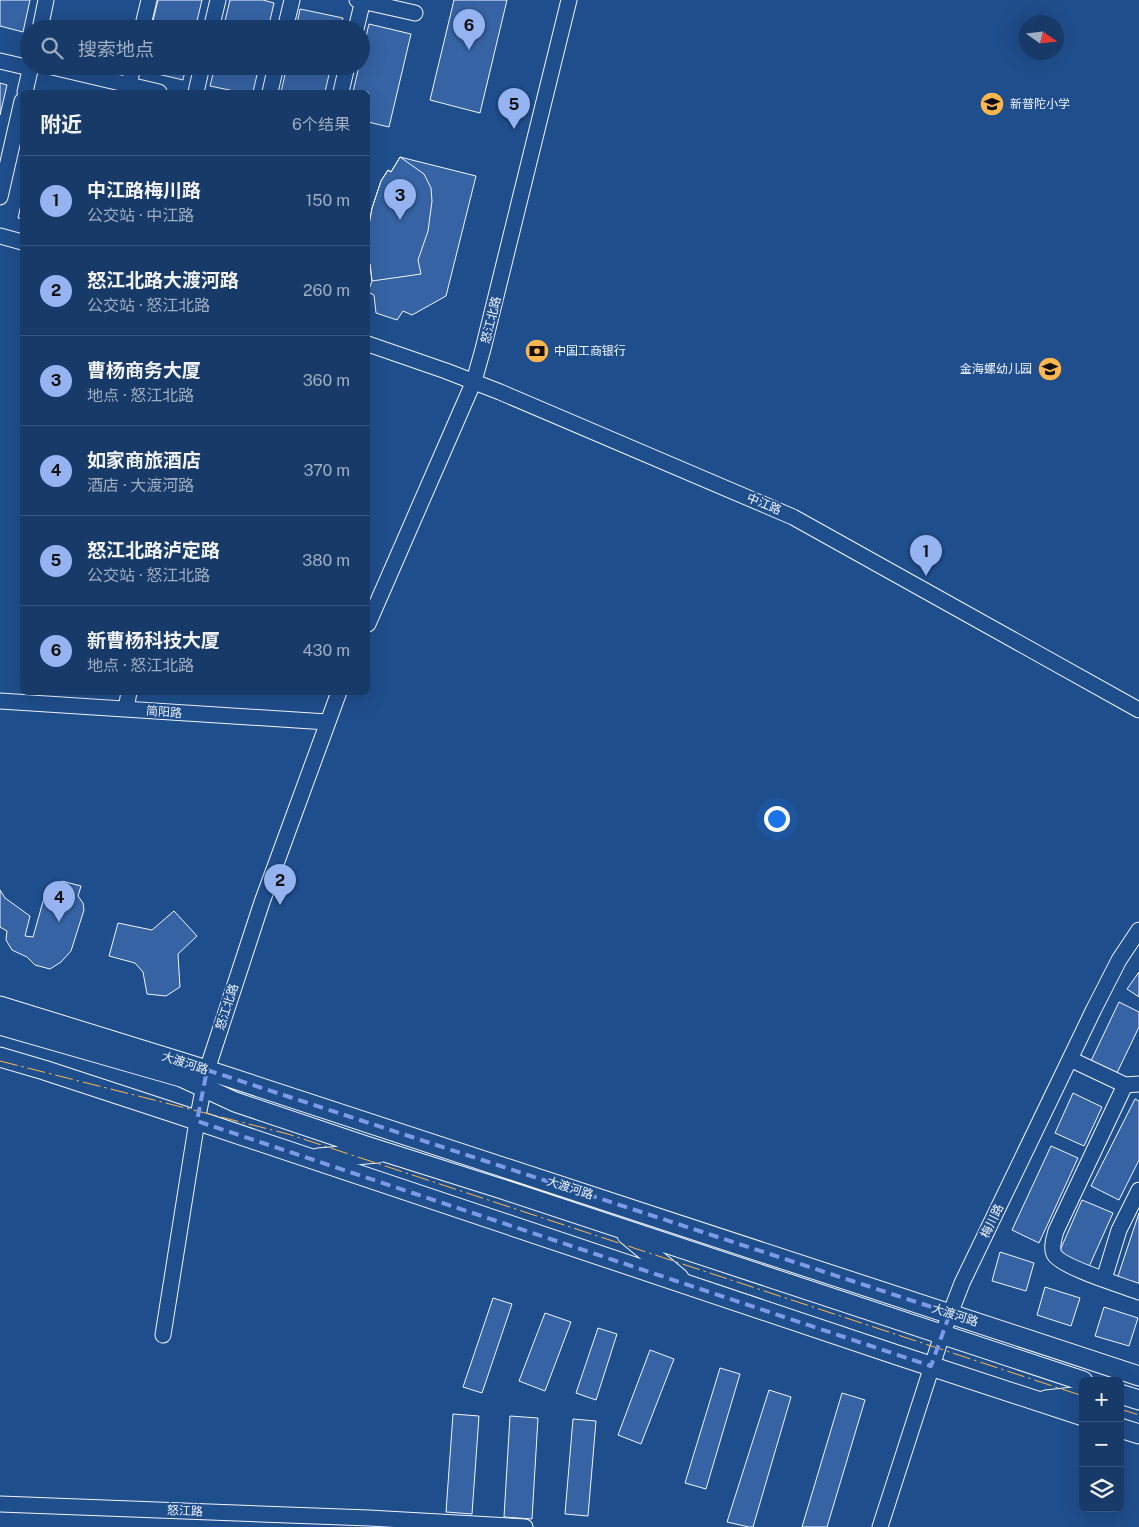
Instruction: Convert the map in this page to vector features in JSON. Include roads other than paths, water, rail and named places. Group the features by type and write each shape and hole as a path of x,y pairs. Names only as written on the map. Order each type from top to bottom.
{"main road":[{"name":"大渡河路","path":"0,1006 205,1078 373,1126 509,1168 1139,1376"},
{"name":"大渡河路","path":"0,1025 181,1077 205,1078 235,1102 1079,1380"},
{"path":"0,1058 53,1073 1079,1415"},
{"path":"309,1159 386,1153"},
{"path":"619,1228 688,1285"},
{"path":"1124,1395 1139,1400"},
{"path":"1037,1401 1079,1396"},
{"path":"1124,1429 1139,1434"}],"street":[{"path":"42,20 46,0"},
{"path":"144,20 149,0"},
{"path":"213,20 218,0"},
{"path":"287,20 292,0"},
{"path":"358,20 361,0 415,13"},
{"name":"怒江北路","path":"370,619 474,381 569,0"},
{"path":"0,61 20,65"},
{"path":"25,90 28,75"},
{"path":"79,75 121,87 144,90"},
{"path":"121,87 128,75"},
{"path":"196,90 200,75"},
{"path":"270,90 274,75"},
{"path":"341,90 345,75"},
{"path":"0,197 20,110"},
{"path":"0,236 20,241"},
{"name":"中江路","path":"370,345 474,381 793,517 1139,710"},
{"path":"126,709 128,695"},
{"name":"怒江北路","path":"163,1335 205,1078 262,902 338,695"},
{"name":"简阳路","path":"0,702 327,722"},
{"name":"梅川路","path":"880,1527 931,1366 962,1284 1070,1059 1120,960 1139,930"},
{"path":"1070,1059 1134,1085"},
{"path":"1139,1077 1056,1231 1053,1243 1054,1255 1058,1259 1082,1271 1139,1292"},
{"path":"1104,1279 1120,1230 1139,1190"},
{"name":"怒江路","path":"0,1504 369,1518 459,1525 525,1527"}],"place":[{"name":"新曹杨科技大厦","path":"469,50"},
{"name":"新普陀小学","path":"992,104"},
{"name":"怒江北路泸定路","path":"514,129"},
{"name":"曹杨商务大厦","path":"400,220"},
{"name":"中国工商银行","path":"537,351"},
{"name":"金海螺幼儿园","path":"1050,369"},
{"name":"中江路梅川路","path":"926,576"},
{"name":"怒江北路大渡河路","path":"280,905"},
{"name":"如家商旅酒店","path":"59,922"}]}
